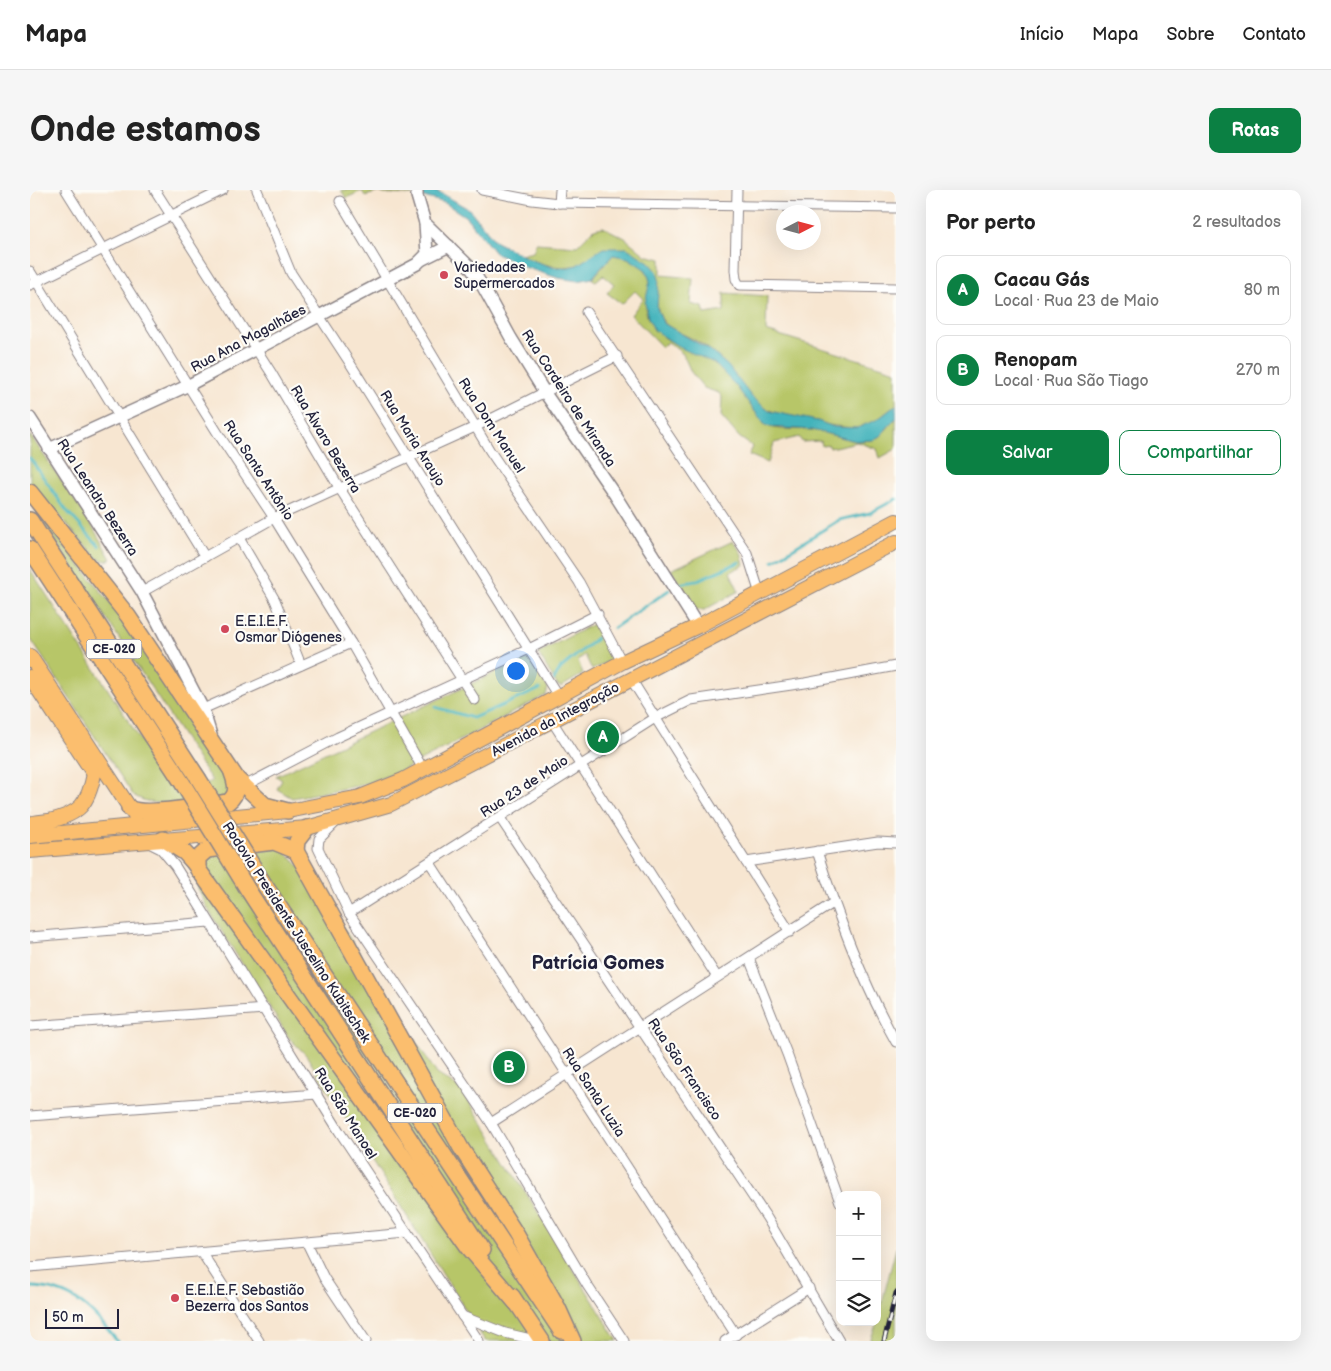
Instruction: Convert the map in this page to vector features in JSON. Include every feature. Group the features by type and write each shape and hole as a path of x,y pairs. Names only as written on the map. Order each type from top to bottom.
{"highway":[{"path":"30,492 128,616 237,777 266,805 288,811"},
{"name":"Rodovia Presidente Juscelino Kubitschek","path":"30,520 198,778 264,884 567,1341"},
{"name":"Rodovia Presidente Juscelino Kubitschek","path":"30,549 183,784 248,890 541,1341"},
{"path":"129,808 139,811 152,811 228,802 235,795 237,777"},
{"path":"307,828 297,841 296,851 461,1148 492,1194 530,1259 573,1341"},
{"path":"163,839 185,852 469,1248 516,1303"},
{"path":"198,870 198,858 207,850 274,842 296,851"}],"main road":[{"name":"Avenida da Integração","path":"31,825 53,834 288,811 360,797 423,769 622,662 698,626 896,521"},
{"name":"Avenida da Integração","path":"30,850 307,828 336,822 391,804 631,679 748,621 896,542"},
{"path":"784,581 792,597"},
{"path":"740,604 748,621"},
{"path":"30,656 98,771"},
{"path":"30,676 98,771 142,826 163,839"},
{"path":"53,834 58,827 80,808 87,798 98,771"},
{"path":"31,825 70,816"},
{"path":"48,821 52,823 53,834"}],"street":[{"name":"Rua Santo Antônio","path":"66,190 219,435 274,518 351,643 423,769"},
{"name":"Rua Álvaro Bezerra","path":"155,190 340,489 475,700"},
{"path":"34,283 224,190"},
{"name":"Rua Maria Araujo","path":"257,190 291,273 409,457 558,696"},
{"path":"482,190 532,200 559,203 896,208"},
{"path":"559,203 560,190"},
{"path":"737,190 736,275 740,285 896,288"},
{"name":"Rua Cordeiro de Miranda","path":"417,193 425,223 470,268 483,287 510,338 615,495 698,626"},
{"name":"Rua Dom Manuel","path":"340,201 475,427 598,614 622,662"},
{"path":"423,259 427,246 425,223"},
{"name":"Rua Ana Magalhães","path":"49,449 190,386 449,246"},
{"path":"30,271 34,283 120,417 205,557"},
{"path":"586,312 747,553 760,594"},
{"path":"142,592 274,518 475,427 617,356"},
{"name":"Rua Leandro Bezerra","path":"30,418 142,592 203,709 216,747"},
{"path":"240,538 275,600 301,665"},
{"path":"237,777 250,783 390,712 529,649 598,614"},
{"path":"203,709 351,643"},
{"name":"Rua 23 de Maio","path":"349,913 655,718 691,700 805,683 896,666"},
{"path":"631,679 790,932"},
{"path":"552,721 579,766 717,978"},
{"name":"Rua São Francisco","path":"500,818 767,1218 839,1341"},
{"path":"336,822 319,839 318,848 349,913 491,1123 587,1284 624,1341"},
{"name":"Rua São Manoel","path":"139,841 152,844 169,856 317,1094 480,1341"},
{"path":"746,862 878,842 896,843"},
{"path":"817,851 833,903 867,986 896,1042"},
{"name":"Rua Santa Luzia","path":"430,863 736,1335"},
{"path":"491,1123 833,903"},
{"path":"30,937 209,922"},
{"path":"749,958 787,1054 836,1191"},
{"path":"30,1026 265,1009"},
{"path":"30,1116 317,1094"},
{"path":"30,1267 202,1253 407,1233"},
{"path":"307,1243 324,1278 366,1341"},
{"path":"202,1253 259,1341"},
{"path":"726,1341 809,1288"},
{"path":"462,1316 505,1333 541,1341"}],"green space":[{"path":"341,190 399,190 413,193 412,195 384,194 379,192 365,196 362,191 346,198"},
{"path":"603,227 625,238 645,255 661,259 661,275 693,278 691,304 703,307 705,314 724,311 724,293 767,296 766,331 896,371 896,405 873,423 856,428 812,422 768,410 755,400 715,354 663,321 659,312 657,298 659,279 627,248 585,263 562,267 536,262 520,255 533,252 536,243 577,246 594,229"},
{"path":"613,255 625,257 636,262 648,276 650,286 646,311 650,322 656,330 671,342 706,358 722,369 765,425 782,429 820,431 850,440 866,441 880,436 896,418 896,449 880,458 877,449 857,442 830,448 829,445 822,446 821,441 802,442 799,437 774,443 768,463 749,455 753,447 739,437 721,416 722,397 719,393 704,388 691,372 683,354 668,342 662,347 631,315 643,299 635,291 622,304 607,293 614,284 603,275 596,281 592,279"},
{"path":"30,435 91,524 111,559 106,561 97,558 30,483"},
{"path":"35,509 125,621 229,782 231,787 225,797 178,804 165,804 143,800 133,795 30,638 30,569 175,793 212,781"},
{"path":"733,541 741,552 744,565 730,572 739,591 704,610 696,610 671,570"},
{"path":"595,623 613,659 592,670 585,655 578,660 583,674 561,687 557,685 538,653"},
{"path":"524,659 529,660 548,688 546,695 401,771 362,785 292,798 277,789 282,780 276,776"},
{"path":"281,848 311,878 437,1074 462,1090 618,1341 485,1341 306,1055 289,1038 209,911 198,889 198,858"},
{"path":"896,1248 896,1341 870,1341 876,1326 881,1326 881,1306"}],"water":[{"path":"399,190 433,190 443,194 470,210 496,242 532,260 552,267 565,268 577,265 603,248 627,248 649,262 657,271 659,279 657,308 663,323 711,351 728,366 751,396 769,411 818,421 834,427 857,428 878,419 896,405 896,418 880,436 873,440 856,441 812,430 765,425 736,386 714,363 681,348 654,330 648,318 645,303 650,281 646,270 628,258 613,255 592,278 578,281 558,278 524,267 495,253 466,217 445,203"}],"waterway":[{"path":"30,458 66,510 99,546"},
{"path":"773,561 839,520 870,513 896,499"},
{"path":"679,584 695,581 740,562"},
{"path":"614,628 669,590"},
{"path":"554,680 561,668 597,638"},
{"path":"435,707 473,718 540,689"},
{"path":"30,1287 58,1291 80,1302 99,1319 117,1341"}],"railway":[{"path":"884,1341 896,1293"}],"place":[{"name":"Variedades Supermercados","path":"444,275"},
{"name":"E.E.I.E.F. Osmar Diógenes","path":"225,629"},
{"name":"Cacau Gás","path":"603,737"},
{"name":"Renopam","path":"509,1067"},
{"name":"E.E.I.E.F. Sebastião Bezerra dos Santos","path":"175,1298"}],"district":[{"name":"Patrícia Gomes","path":"598,962"}]}
